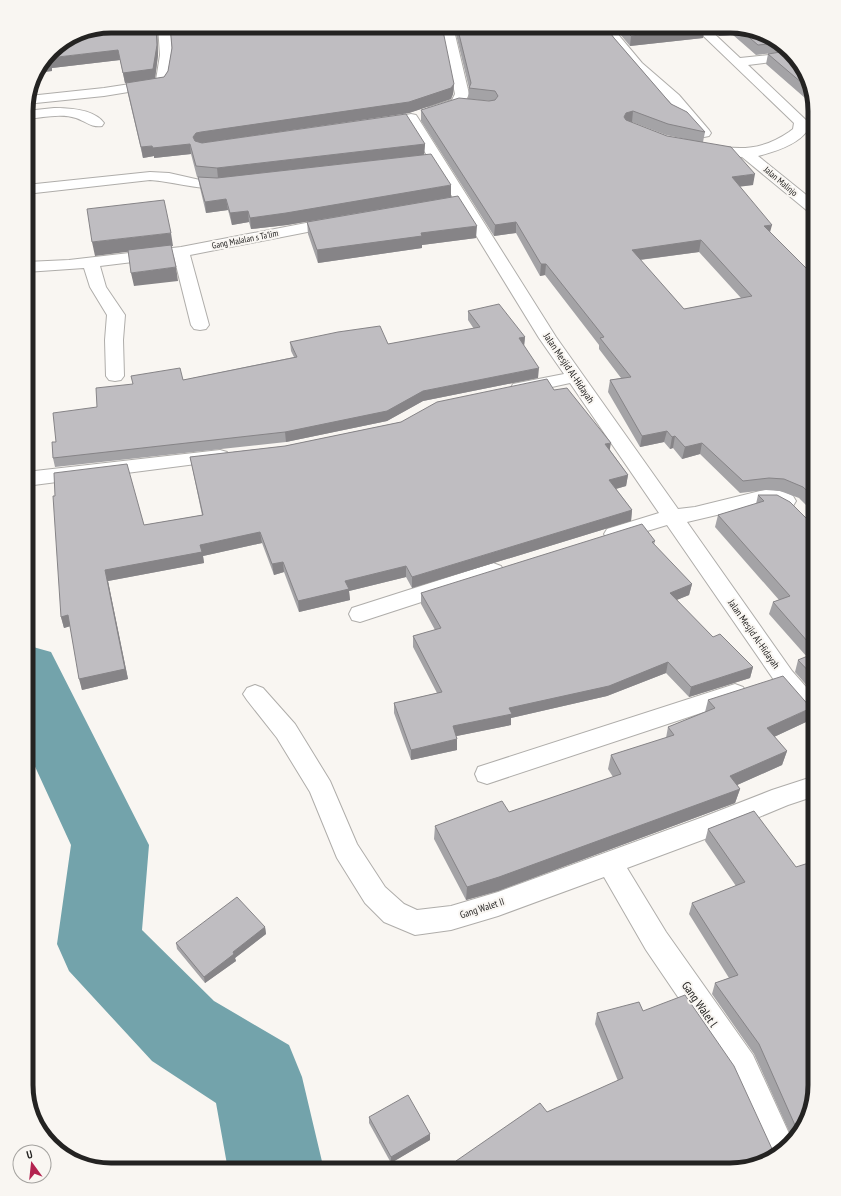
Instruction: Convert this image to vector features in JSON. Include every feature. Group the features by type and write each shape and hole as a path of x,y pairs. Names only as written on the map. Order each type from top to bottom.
{"street":[{"path":"34,99 104,92 160,83 163,80 166,55 164,33"},
{"path":"449,33 462,94 458,103 473,104"},
{"path":"610,33 637,66 674,98 720,151"},
{"path":"693,146 720,151 746,153 790,140 800,132 801,122 707,33"},
{"path":"738,62 786,57"},
{"name":"Jalan Mesjid Al-Hidayah","path":"458,103 404,119 455,202 671,517 768,682 808,709"},
{"path":"33,114 64,112 79,114 97,123"},
{"name":"Jalan Malinjo","path":"746,153 808,204"},
{"path":"33,189 150,176 169,177 200,184 240,182"},
{"name":"Gang MaJalan s Ta'lim","path":"33,267 69,265 181,252 353,219"},
{"path":"181,252 200,325"},
{"path":"92,262 98,287 111,305 116,316 114,340 115,376"},
{"path":"505,391 575,377"},
{"path":"33,478 239,454"},
{"path":"596,539 671,517 695,514 768,496 788,501 801,514"},
{"path":"360,614 513,565"},
{"path":"487,774 768,682"},
{"name":"Gang Walet II","path":"255,694 286,731 321,788 346,850 375,895 394,913 415,923 451,918 498,904 712,825 781,797 808,788"},
{"name":"Gang Walet l","path":"610,862 656,941 742,1065 779,1146"}],"building":[{"path":"110,33 156,33 157,45 153,69 123,73 118,50 54,57 72,43 90,36"},
{"path":"171,33 443,33 454,84 451,88 409,102 201,132 196,133 193,137 195,141 202,143 406,114 425,144 217,168 196,166 190,144 153,148 152,146 141,147 126,83 164,77 168,71 172,48"},
{"path":"459,33 610,33 671,104 687,112 705,132 668,124 633,111 626,113 624,117 626,120 667,136 731,147 755,174 732,177 772,225 764,226 808,270 808,492 803,487 784,479 769,478 743,481 702,443 685,447 675,436 672,437 667,431 642,436 610,380 631,377 600,338 604,337 546,264 541,264 516,222 495,225 421,110 459,98 489,101 495,100 498,96 495,91 469,88 471,83","holes":["701,240 752,296 684,309 632,250"]},
{"path":"628,33 659,33 631,36"},
{"path":"746,35 770,44 758,45"},
{"path":"781,52 792,63 803,84 768,54"},
{"path":"431,154 451,185 250,218 248,211 230,213 226,199 205,202 198,177 217,178"},
{"path":"458,196 477,226 421,233 422,236 317,250 307,222"},
{"path":"164,200 171,233 92,242 87,209"},
{"path":"171,245 176,267 131,273 128,250"},
{"path":"499,304 525,337 519,338 539,368 423,391 387,411 285,432 53,458 52,442 56,442 53,413 97,407 96,388 133,384 131,376 180,368 183,380 297,357 290,342 338,332 380,326 388,344 480,327 468,311"},
{"path":"547,379 554,390 567,388 611,443 605,444 628,475 609,480 632,510 412,577 406,566 345,581 349,589 298,601 283,562 272,564 260,532 200,545 202,552 105,570 125,669 79,679 68,615 61,617 53,496 55,496 54,473 127,464 144,525 203,515 190,457 285,446 401,422 437,402"},
{"path":"758,495 777,495 790,502 808,520 808,642 773,602 790,596 718,515 764,501"},
{"path":"642,524 655,541 652,542 692,584 670,593 713,637 720,634 753,667 691,687 668,662 609,686 509,708 512,714 453,726 457,739 411,750 394,703 442,692 413,636 441,628 421,593"},
{"path":"808,656 808,671 798,660"},
{"path":"783,676 808,705 808,709 767,728 787,751 730,776 740,789 499,877 467,887 435,826 502,801 509,812 621,774 611,755 674,735 668,727 715,708 708,700"},
{"path":"754,811 796,867 808,863 808,1086 805,1106 796,1127 759,1044 715,983 738,975 692,903 745,882 708,829"},
{"path":"237,897 265,927 233,952 234,954 204,977 176,943"},
{"path":"685,995 734,1066 773,1150 760,1157 730,1163 457,1163 456,1161 540,1103 547,1112 623,1078 597,1013 639,1002 643,1011"},
{"path":"408,1095 430,1134 391,1157 369,1117"}],"waterway":[{"path":"33,686 110,845 99,944 183,1031 257,1077 275,1163"}]}
